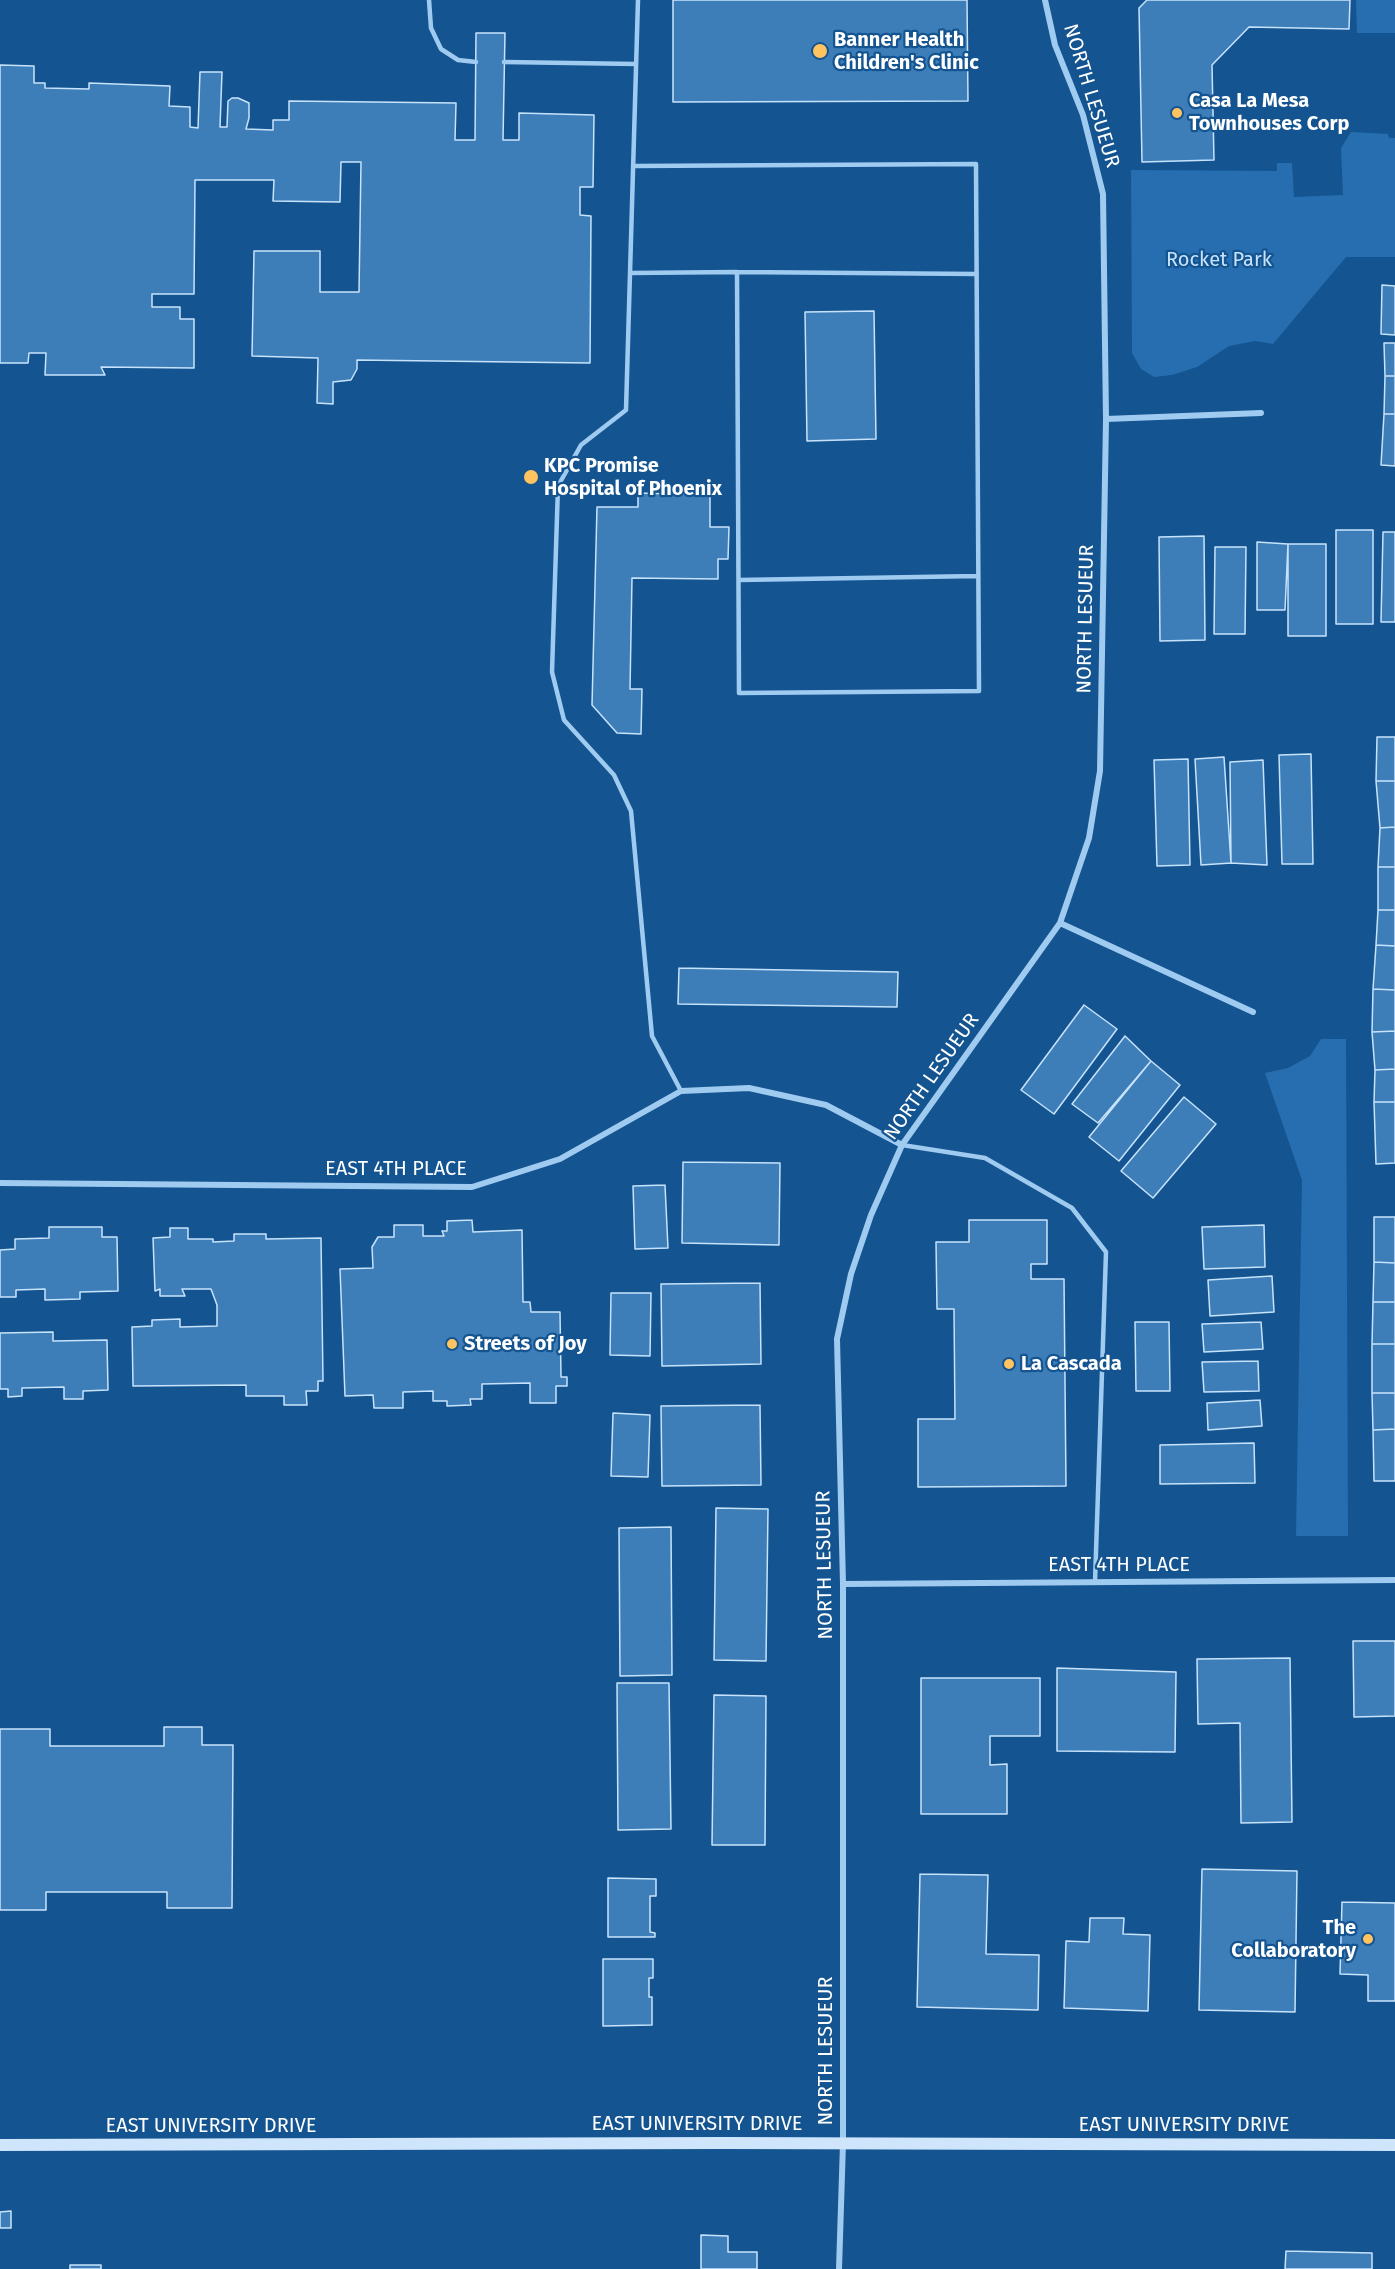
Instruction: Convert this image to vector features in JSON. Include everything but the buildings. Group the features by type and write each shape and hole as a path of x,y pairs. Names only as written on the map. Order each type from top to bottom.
{"main road":[{"name":"EAST UNIVERSITY DRIVE","path":"0,2145 1395,2145"}],"street":[{"name":"NORTH LESUEUR","path":"839,2269 843,2144 843,1584 837,1339 851,1274 871,1215 902,1145 1060,922 1089,838 1100,771 1106,419 1103,194 1083,115 1055,45 1046,0"},
{"path":"1106,419 1261,413"},
{"path":"1060,922 1252,1012"},
{"name":"EAST 4TH PLACE","path":"0,1184 472,1187 560,1159 681,1091 749,1088 826,1105 902,1145"},
{"name":"EAST 4TH PLACE","path":"843,1584 1395,1580"}],"lane":[{"path":"429,0 431,28 441,49 458,60 476,62"},
{"path":"638,0 626,410 581,445 558,486 552,672 564,720 615,775 631,811 652,1036 681,1091"},
{"path":"504,62 636,64"},
{"path":"633,166 976,164 979,691 739,693 737,272"},
{"path":"630,273 976,274"},
{"path":"739,580 978,576"},
{"path":"902,1145 985,1158 1072,1208 1106,1252 1095,1582"}],"green space":[{"path":"1356,0 1395,0 1395,33 1357,33"},
{"name":"Rocket Park","path":"1351,132 1388,134 1389,138 1395,138 1395,257 1346,257 1273,344 1255,341 1229,346 1197,367 1172,375 1154,377 1141,369 1132,353 1131,170 1277,171 1277,163 1292,163 1294,197 1343,195 1341,148"},
{"path":"1321,1039 1346,1039 1348,1536 1296,1536 1302,1180 1265,1073 1288,1068 1310,1056"}],"place":[{"name":"Banner Health Children's Clinic","path":"820,51"},
{"name":"Casa La Mesa Townhouses Corp","path":"1177,113"},
{"name":"KPC Promise Hospital of Phoenix","path":"531,477"},
{"name":"Streets of Joy","path":"452,1344"},
{"name":"La Cascada","path":"1009,1364"},
{"name":"The Collaboratory","path":"1368,1939"}]}
